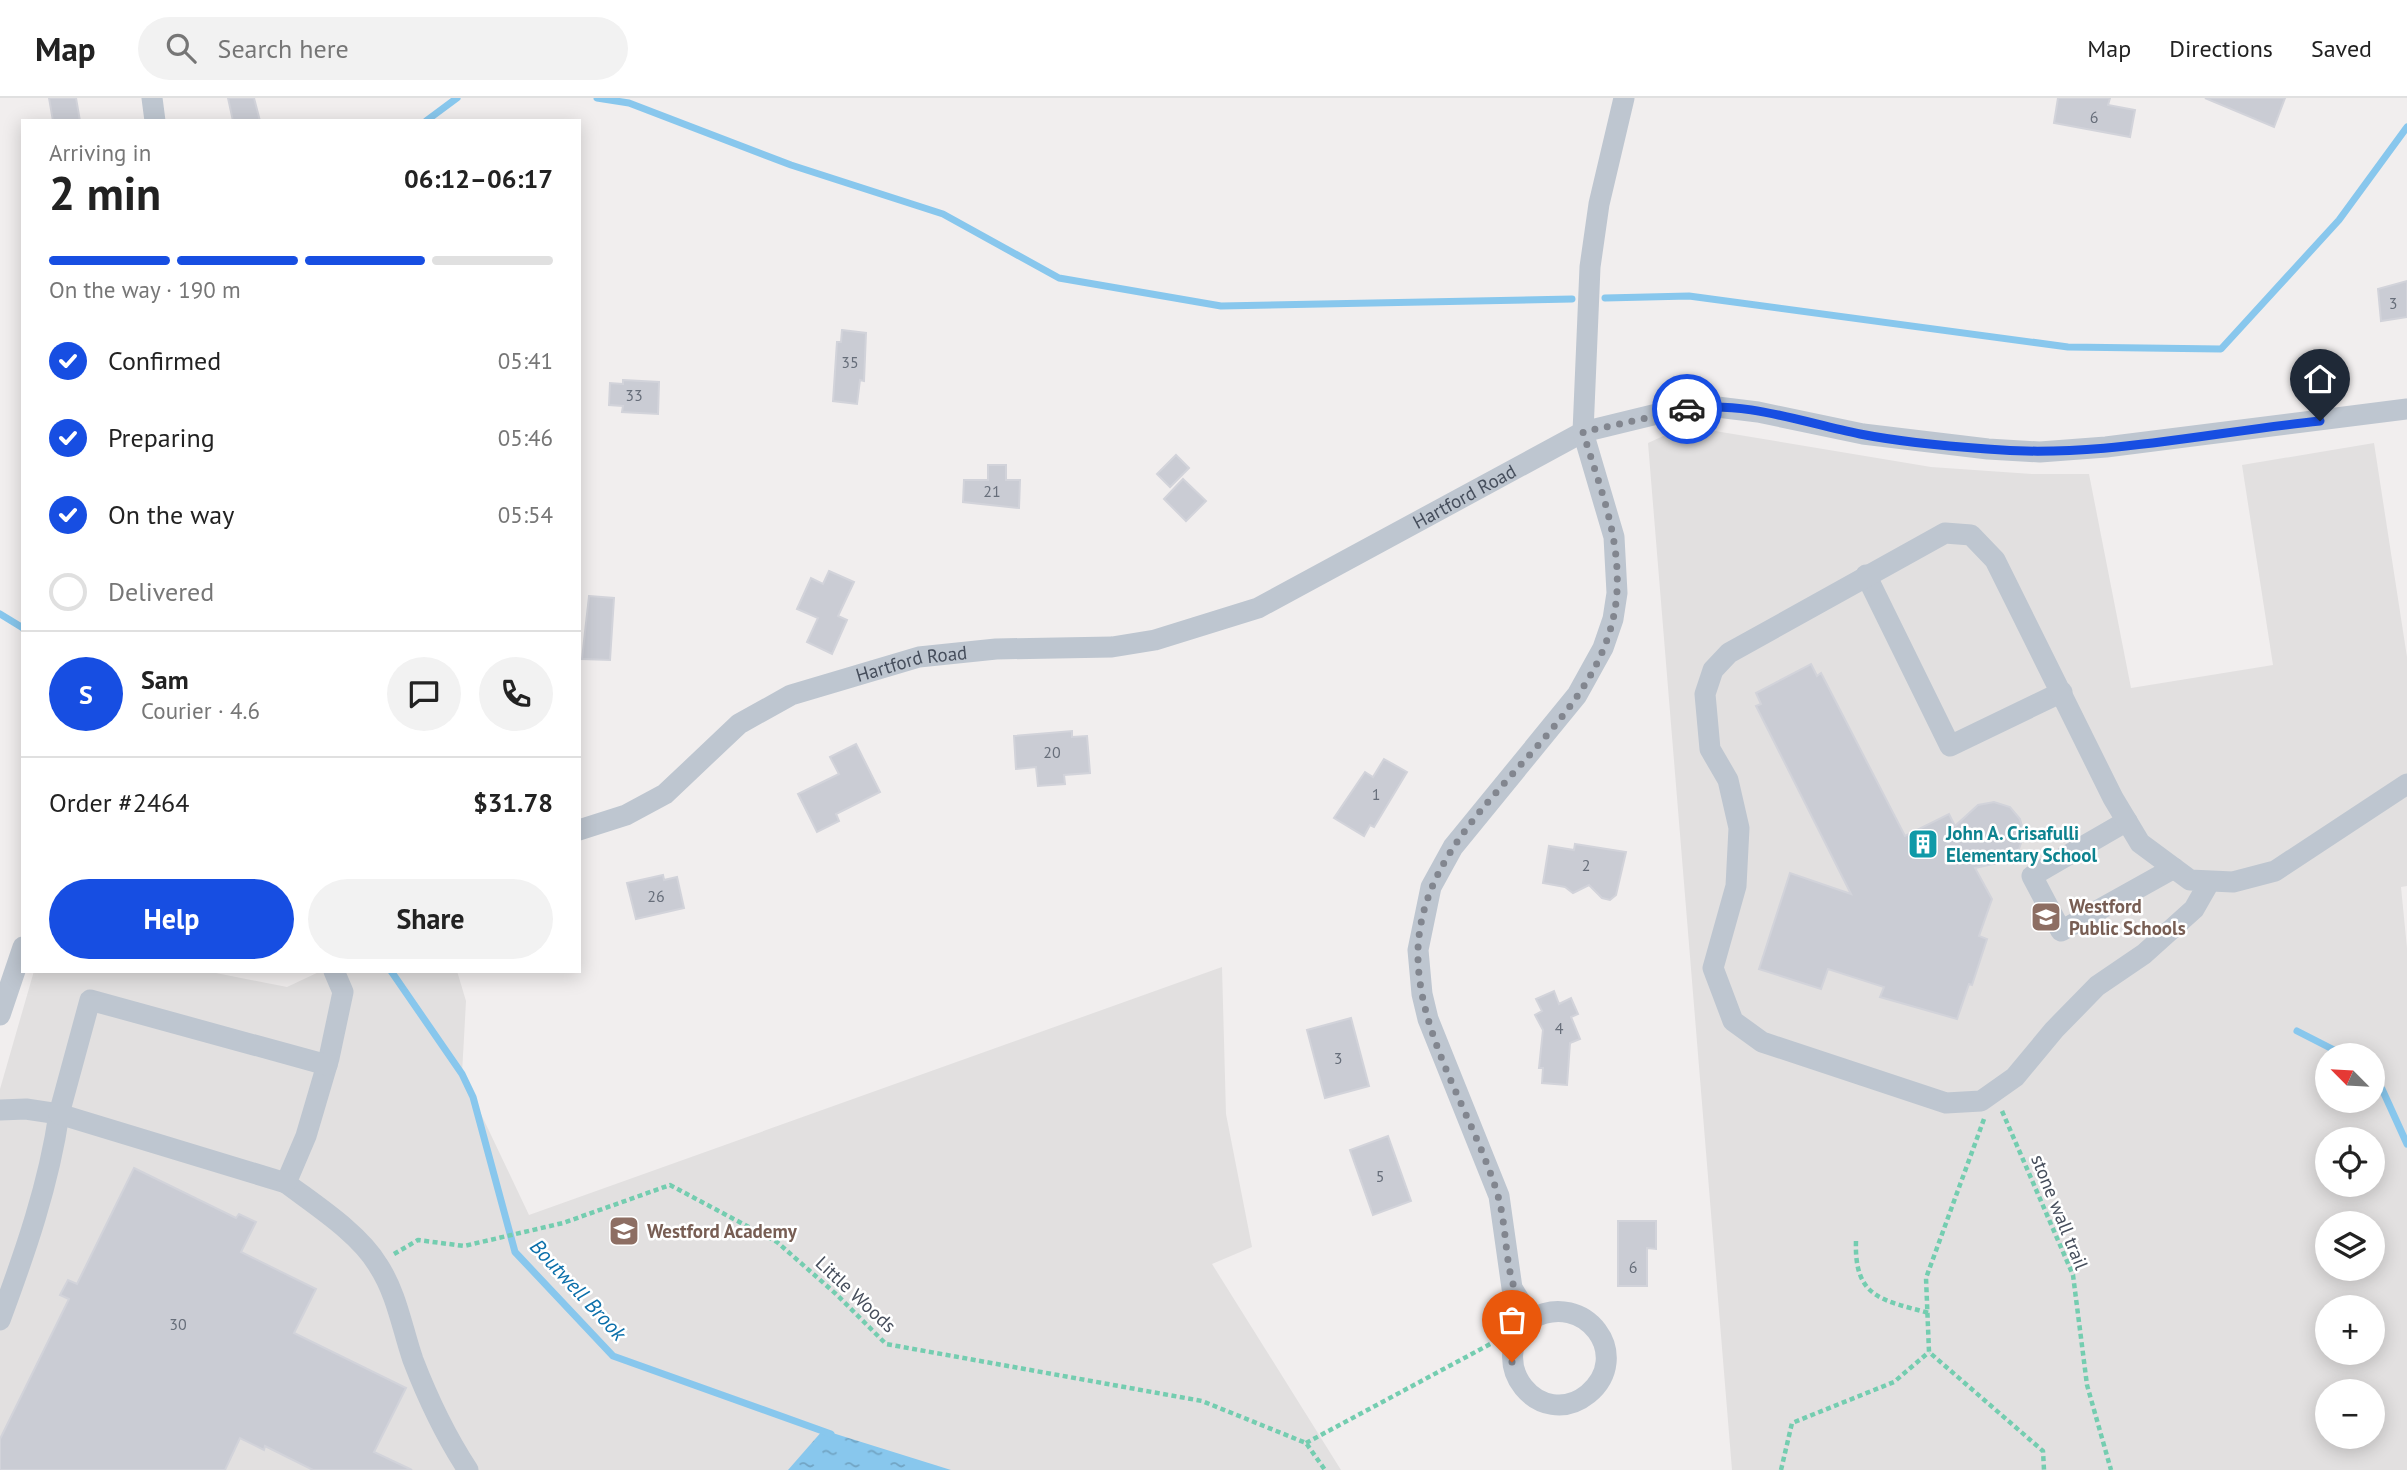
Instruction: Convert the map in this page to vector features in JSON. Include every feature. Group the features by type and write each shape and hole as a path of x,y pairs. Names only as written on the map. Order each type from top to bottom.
{"street":[{"path":"152,98 155,119"},
{"path":"1528,1322 1512,1288 1499,1196 1429,1018 1422,994 1418,950 1431,887 1453,847 1577,695 1603,648 1613,619 1617,593 1614,537 1583,432 1590,267 1599,204 1624,98"},
{"name":"Hartford Road","path":"581,829 626,815 665,794 739,724 792,695 919,657 996,649 1112,647 1155,640 1258,608 1583,432 1661,413 1709,406 1758,412 1863,435 2040,452 2106,447 2407,410"},
{"path":"2210,881 2194,909 2144,954 2097,986 2054,1030 2015,1077 1982,1101 1946,1103 1762,1042 1733,1021 1713,968 1736,887 1739,828 1728,780 1710,749 1705,694 1713,670 1729,653 1945,533 1971,535 1995,560 2140,843 2189,880 2233,882 2275,871 2407,784"},
{"path":"1866,575 1950,746 2062,692"},
{"path":"2127,821 2032,876 2061,931 2174,868"},
{"path":"0,1015 21,953"},
{"path":"286,1183 306,1136 327,1065 343,992 335,973"},
{"path":"0,1320 26,1248 90,1000 327,1065"},
{"path":"0,1110 26,1109 59,1114 286,1183 339,1224 378,1263 399,1308 413,1358 441,1428 468,1470"},
{"path":"1550,1311 1570,1311 1595,1327 1606,1356 1602,1377 1589,1393 1560,1404 1540,1401 1524,1389 1512,1362 1514,1343 1528,1322 1550,1311"}],"path":[{"path":"1994,1092 1926,1278 1929,1352 2043,1451 2043,1470"},
{"name":"stone wall trail","path":"1994,1092 2073,1275 2087,1385 2110,1470"},
{"name":"Little Woods","path":"378,1263 418,1240 464,1247 563,1223 670,1185 777,1242 836,1294 886,1344 1202,1401 1306,1443"},
{"path":"1856,1241 1855,1265 1863,1286 1889,1302 1929,1313"},
{"path":"1325,1470 1306,1443 1528,1322"},
{"path":"1781,1470 1792,1423 1842,1400 1894,1382 1929,1352"}],"shaded area":[{"name":"Westford Public Schools","path":"1685,426 1931,467 2032,474 2089,474 2131,688 2273,665 2242,465 2374,443 2407,657 2407,886 2401,887 2407,948 2407,1470 1732,1470 1648,443"},
{"name":"Westford Academy","path":"1222,967 1226,1114 1252,1247 1212,1264 1341,1470 0,1470 0,1089 33,973 216,973 287,987 317,973 458,973 466,1001 462,1074 529,1215"}],"water":[{"path":"823,1430 951,1470 788,1470"}],"building":[{"path":"49,98 76,98 80,119 53,119"},
{"path":"228,98 254,98 259,119 233,119"},
{"path":"2058,98 2110,98 2108,105 2135,110 2130,137 2054,123"},
{"path":"2205,98 2285,98 2274,127"},
{"path":"2407,281 2407,317 2381,321 2378,289"},
{"path":"842,330 866,333 864,381 860,380 857,404 833,401 837,342 841,342"},
{"path":"623,380 659,382 658,414 622,412 623,406 609,405 610,383 623,384"},
{"path":"1176,455 1189,468 1170,487 1157,474"},
{"path":"988,465 1006,465 1006,480 1020,480 1019,508 963,502 964,480 988,480"},
{"path":"1183,479 1206,501 1186,521 1164,499"},
{"path":"829,571 854,582 838,616 847,620 832,654 807,642 818,618 797,609 811,578 823,584"},
{"path":"589,596 614,598 610,660 582,659"},
{"name":"John A. Crisafulli Elementary School","path":"1811,664 1817,676 1821,673 1905,836 1949,814 1955,826 1978,805 1994,802 2010,807 2020,819 2024,834 2019,849 2006,861 1975,868 1992,899 1979,936 1987,939 1972,985 1969,984 1957,1019 1880,997 1884,987 1828,969 1821,989 1759,969 1790,873 1851,894 1756,706 1761,704 1756,693"},
{"path":"1072,731 1072,737 1087,736 1090,773 1064,775 1065,784 1038,786 1036,767 1016,769 1014,736"},
{"path":"856,744 880,792 836,814 839,821 817,832 798,794 839,774 830,757"},
{"path":"1384,759 1407,772 1374,827 1370,825 1364,836 1334,818 1365,772 1373,777"},
{"path":"1575,844 1626,852 1616,895 1610,900 1602,898 1589,885 1573,893 1565,887 1543,883 1549,846 1574,850"},
{"path":"663,875 664,880 677,877 684,908 636,919 627,883"},
{"path":"1554,991 1559,1004 1571,998 1578,1014 1571,1017 1580,1039 1570,1043 1567,1085 1542,1083 1543,1068 1539,1068 1543,1030 1535,1015 1542,1011 1536,999"},
{"path":"1351,1018 1369,1086 1325,1098 1307,1030"},
{"path":"1388,1136 1411,1201 1373,1215 1350,1150"},
{"path":"134,1168 236,1218 239,1214 256,1222 241,1252 316,1289 294,1333 406,1388 374,1452 412,1470 313,1470 265,1446 264,1450 240,1438 225,1470 0,1470 0,1439 69,1299 60,1295 68,1280 77,1284"},
{"path":"1618,1221 1656,1221 1656,1249 1647,1248 1647,1286 1618,1286"}],"waterway":[{"path":"429,119 457,98"},
{"path":"597,98 629,103 791,165 943,214 1059,278 1221,306 1572,299"},
{"path":"1605,298 1689,296 2068,347 2221,349 2339,220 2407,127"},
{"name":"Boutwell Brook","path":"0,614 21,627"},
{"name":"Boutwell Brook","path":"392,973 462,1074 473,1097 515,1252 613,1356 831,1434"},
{"path":"2297,1031 2320,1043"},
{"path":"2385,1096 2407,1144"}],"way so far":[{"path":"1512,1362 1518,1333 1531,1319 1512,1288 1499,1196 1437,1041 1422,994 1418,950 1420,929 1431,887 1453,847 1577,695 1603,648 1613,619 1617,593 1614,537 1608,508 1583,432 1687,409"}],"place":[{"name":"John A. Crisafulli Elementary School","path":"1923,844"},
{"name":"Westford Public Schools","path":"2046,917"},
{"name":"Westford Academy","path":"624,1231"}],"route":[{"path":"1687,409 1709,406 1758,412 1863,435 2040,452 2106,447 2320,421"}]}
